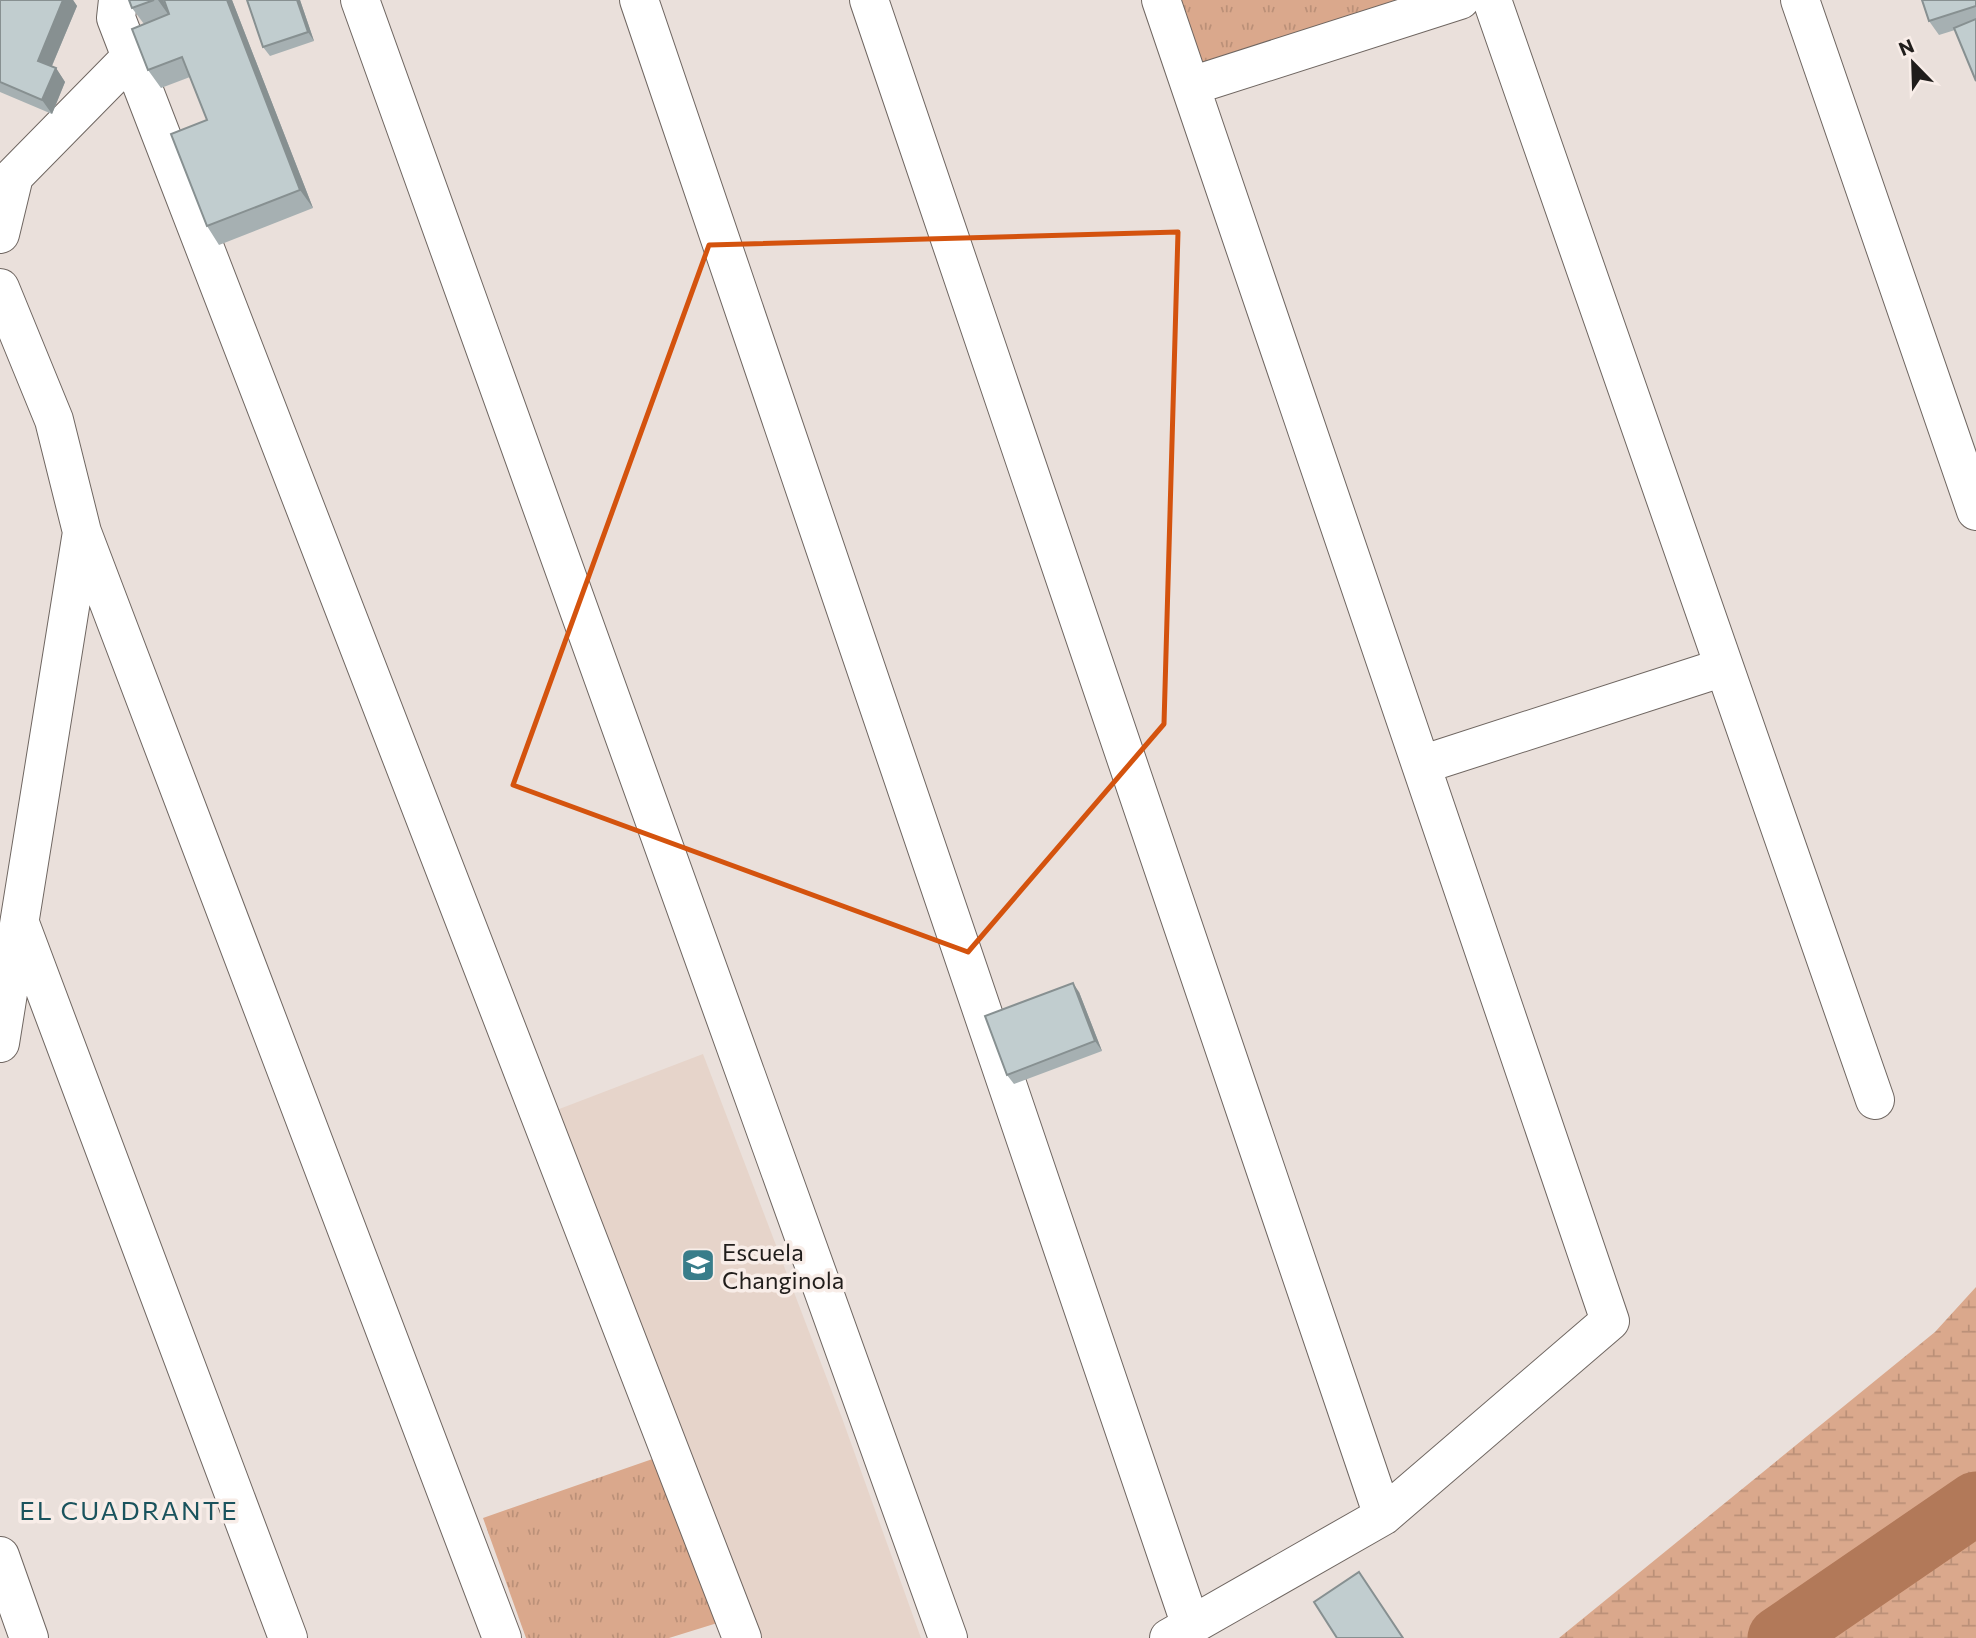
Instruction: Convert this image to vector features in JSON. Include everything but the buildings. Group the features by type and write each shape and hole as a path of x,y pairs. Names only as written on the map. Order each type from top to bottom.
{"street":[{"path":"118,0 116,18 742,1638"},
{"path":"360,0 948,1638"},
{"path":"639,0 1180,1631 1383,1516 1610,1321 1161,0"},
{"path":"869,0 1383,1516"},
{"path":"1191,86 1460,0"},
{"path":"1492,0 1875,1100"},
{"path":"1800,0 1976,511"},
{"path":"0,234 14,176 131,57"},
{"path":"0,288 54,421 82,533 502,1638"},
{"path":"0,1043 82,533"},
{"path":"1421,765 1724,667"},
{"path":"20,924 288,1638"},
{"path":"0,1556 29,1638"}],"highlighted area":[{"path":"1178,232 1164,724 968,952 513,785 709,245"}],"shaded area":[{"name":"Escuela Changinola","path":"703,1054 842,1418 921,1638 754,1638 554,1111"}],"green space":[{"path":"1178,0 1424,0 1200,73"},
{"path":"1976,1287 1976,1638 1559,1638 1935,1332"},
{"path":"664,1455 727,1620 669,1638 526,1638 483,1518"}],"waterway":[{"path":"1779,1638 1976,1503"}],"place":[{"name":"Escuela Changinola","path":"698,1265"}],"district":[{"name":"EL CUADRANTE","path":"129,1509"}]}
